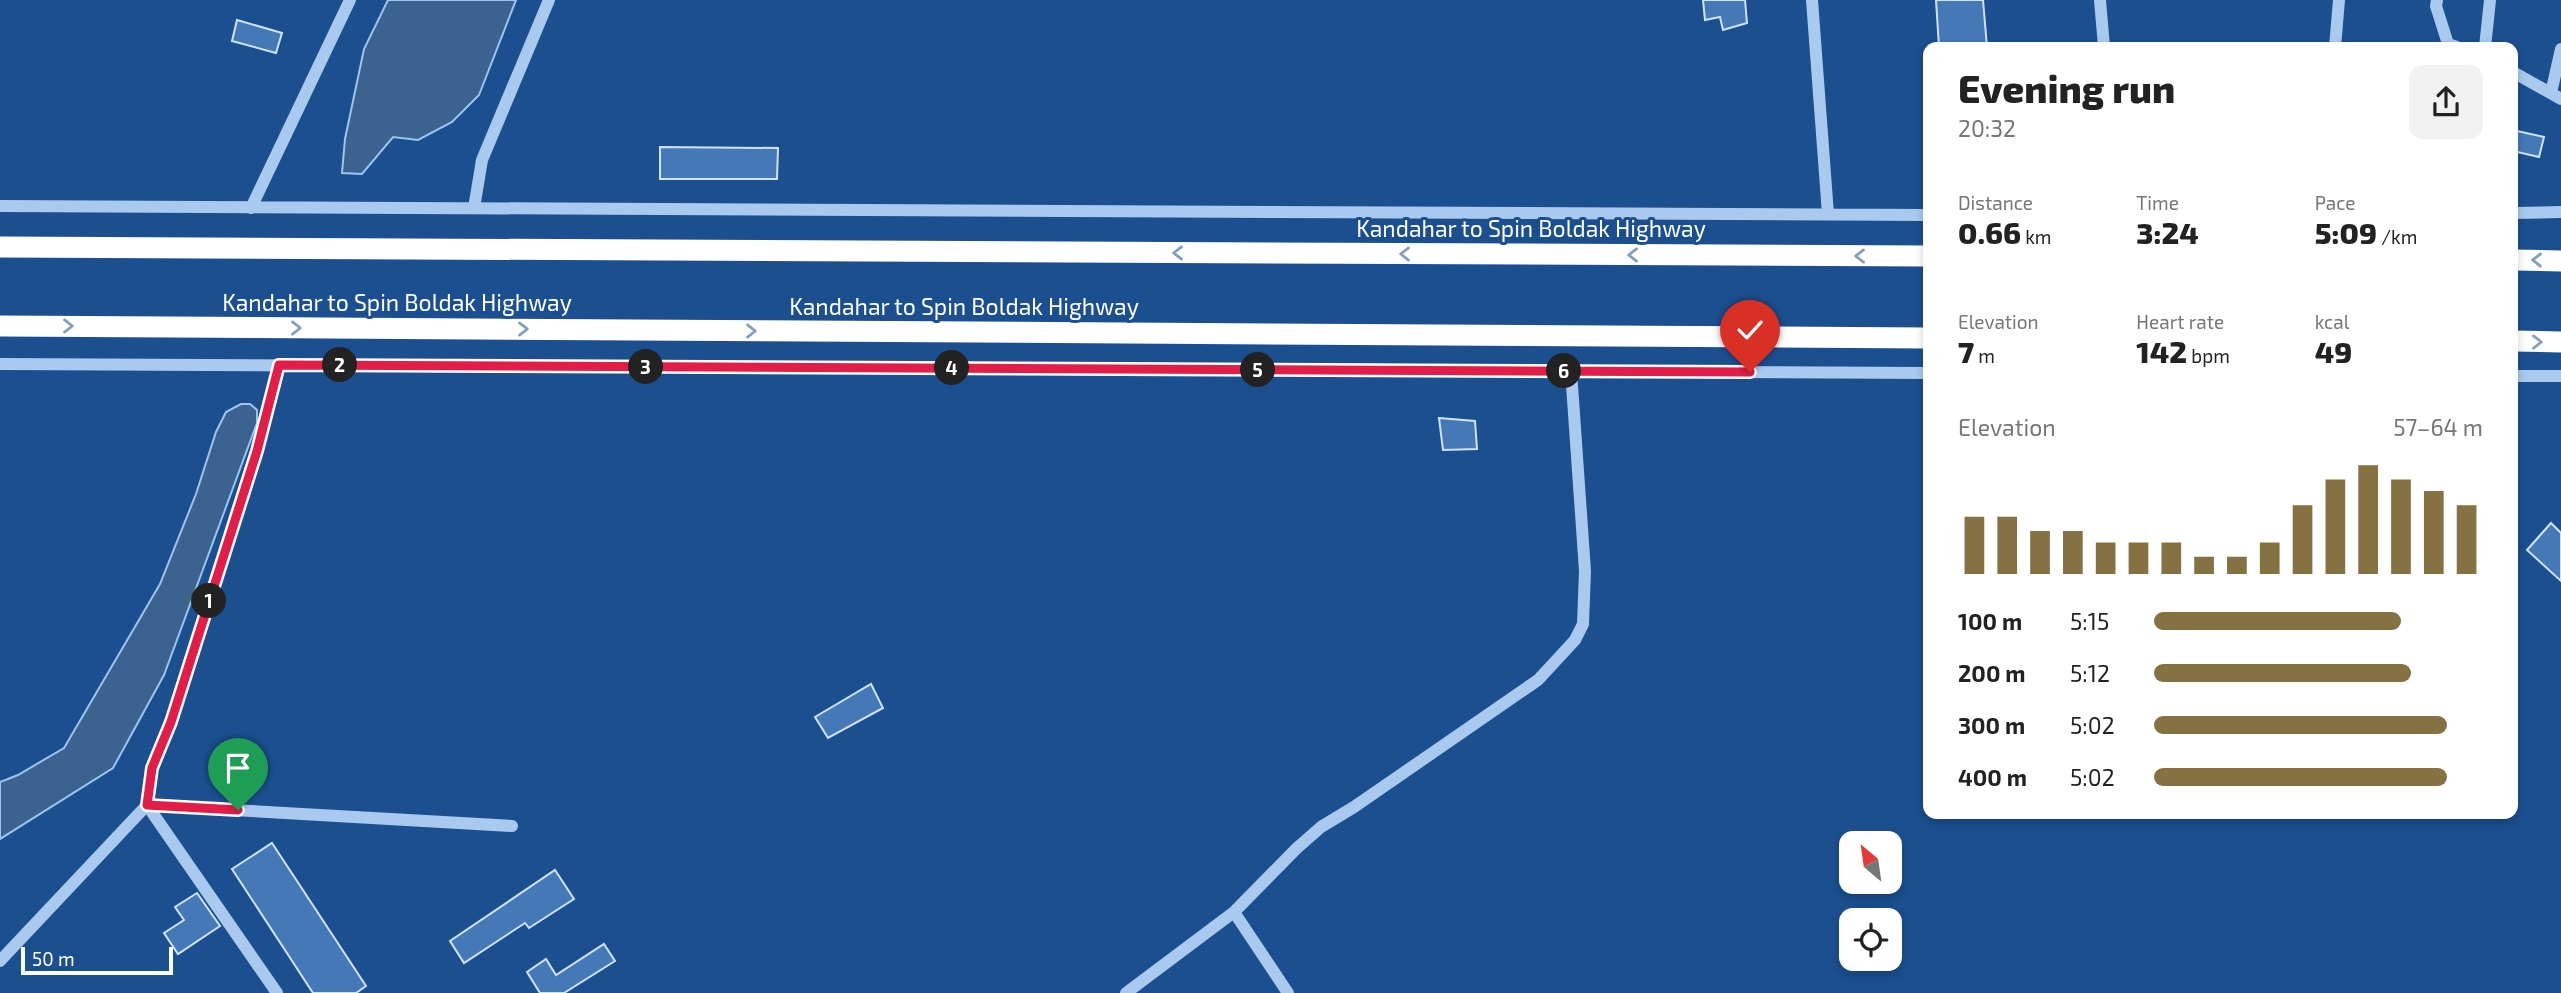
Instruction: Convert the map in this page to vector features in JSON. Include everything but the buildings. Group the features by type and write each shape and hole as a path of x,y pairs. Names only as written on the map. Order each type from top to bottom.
{"highway":[{"name":"Kandahar to Spin Boldak Highway","path":"0,247 1923,256"},
{"path":"2518,260 2561,261"},
{"name":"Kandahar to Spin Boldak Highway","path":"0,326 1923,338"},
{"path":"2518,341 2561,342"}],"street":[{"path":"251,208 350,0"},
{"path":"474,208 482,160 549,0"},
{"path":"1812,0 1828,215"},
{"path":"2100,0 2104,42"},
{"path":"2335,42 2339,0"},
{"path":"2437,0 2448,42"},
{"path":"2486,42 2490,0"},
{"path":"2518,75 2556,96 2561,49"},
{"path":"0,206 1923,215"},
{"path":"2518,213 2561,212"},
{"path":"0,364 1923,373"},
{"path":"0,961 147,805 152,768 171,722 253,464 279,365"},
{"path":"1126,993 1234,912 1321,827 1538,680 1575,640 1583,624 1585,571 1571,371"},
{"path":"2518,376 2561,376"},
{"path":"147,805 512,826"},
{"path":"147,805 277,993"},
{"path":"1234,912 1288,993"}],"water":[{"path":"388,0 516,0 479,95 452,122 418,140 393,137 362,174 342,173 345,139 364,49"},
{"path":"241,404 250,404 257,410 257,423 164,675 113,768 0,839 0,782 18,775 64,748 160,584 196,494 216,432 226,412"}],"route":[{"path":"238,810 147,805 152,768 171,722 257,451 279,365 1750,372"}]}
